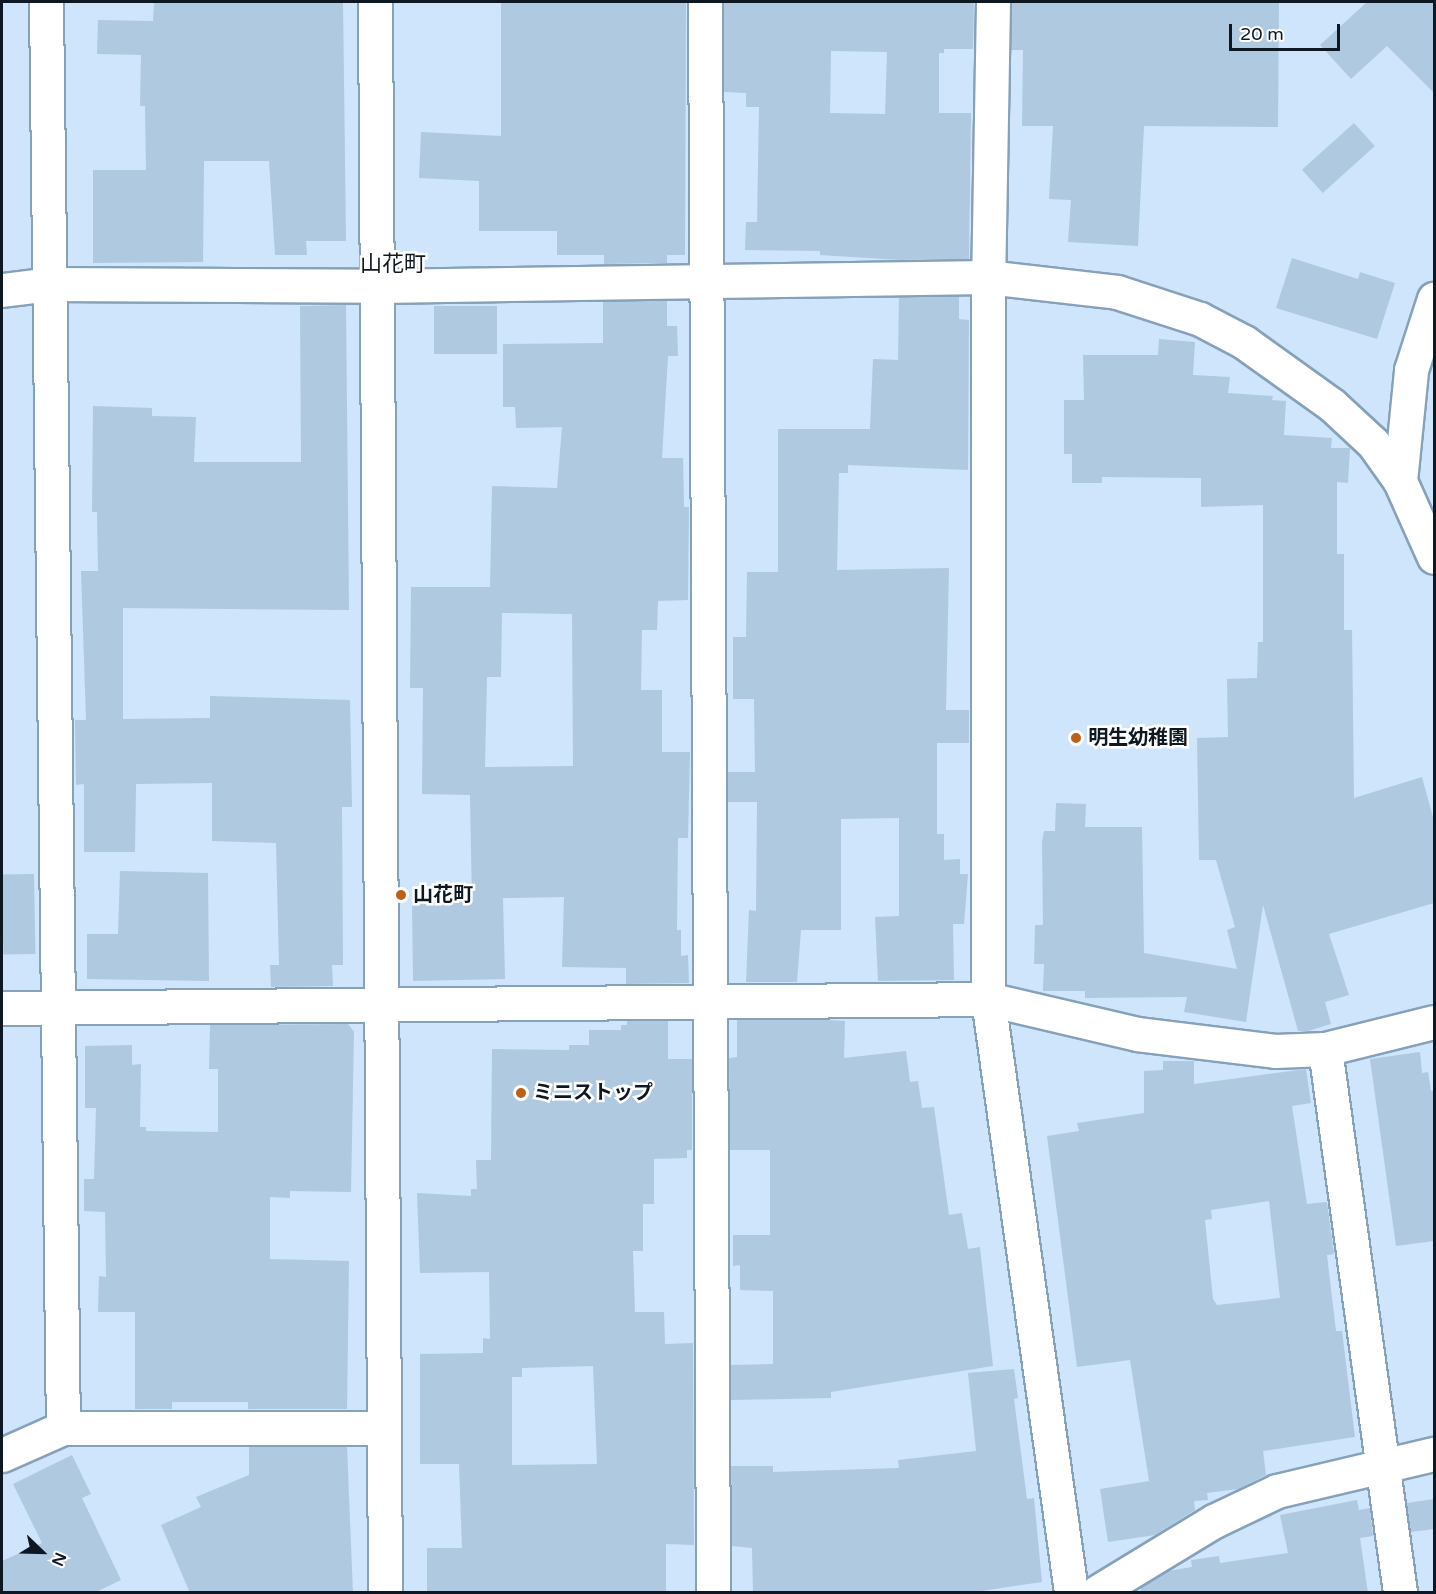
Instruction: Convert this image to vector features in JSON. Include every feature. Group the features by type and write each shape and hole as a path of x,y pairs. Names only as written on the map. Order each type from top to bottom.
{"street":[{"path":"46,2 56,1006 63,1428"},
{"path":"375,2 385,1593"},
{"path":"705,2 712,1002 713,1593"},
{"path":"993,2 988,277 988,999 1071,1593"},
{"path":"2,290 50,284 378,286 988,277 1117,291 1200,319 1244,342 1324,398 1373,443 1400,481 1434,557"},
{"path":"1400,481 1411,370 1434,299"},
{"path":"2,1008 56,1006 380,1007 988,999 1137,1035 1275,1052 1326,1049 1434,1022"},
{"path":"1326,1049 1400,1593"},
{"path":"2,1455 63,1428 384,1428"},
{"path":"1097,1593 1214,1521 1277,1491 1434,1454"}],"building":[{"path":"154,2 343,2 346,241 306,241 307,255 275,255 269,161 204,161 203,262 93,263 93,170 146,170 145,106 140,106 141,55 97,54 98,20 153,21"},
{"path":"501,2 686,2 685,255 667,255 667,263 604,264 604,255 557,255 557,231 479,231 479,181 419,178 421,132 501,136"},
{"path":"724,2 974,2 973,49 944,49 944,53 939,53 939,113 971,113 969,259 900,260 820,255 820,251 745,250 746,222 757,222 759,107 746,107 746,93 724,92","holes":["831,51 887,52 885,114 830,113"]},
{"path":"1012,2 1279,2 1278,127 1144,126 1138,246 1068,242 1071,200 1049,199 1053,126 1022,126 1023,50 1011,50"},
{"path":"1367,2 1434,2 1434,93 1387,46 1351,79 1320,45"},
{"path":"1354,123 1375,146 1323,193 1302,170"},
{"path":"1292,258 1358,279 1360,272 1395,283 1377,339 1276,308"},
{"path":"959,296 959,319 969,320 968,470 848,465 848,473 839,473 837,570 949,568 946,710 969,710 969,743 937,743 937,834 944,834 944,860 960,859 960,874 968,874 964,924 953,924 954,980 878,981 875,917 899,916 899,818 841,819 841,930 801,930 797,982 746,982 749,910 756,911 757,802 728,802 728,772 755,772 754,699 733,699 733,637 746,637 747,572 778,572 778,429 870,429 873,359 898,360 899,297"},
{"path":"667,300 667,326 677,326 678,356 668,356 662,458 683,458 684,507 689,507 688,600 658,601 657,630 642,630 641,690 662,690 662,752 690,752 688,838 678,838 677,930 681,930 681,956 688,955 689,983 626,984 626,968 562,967 564,897 503,898 505,979 413,981 412,902 472,901 470,795 422,794 423,688 410,688 411,587 490,587 492,486 557,488 562,427 516,428 515,407 503,407 503,344 603,343 603,301","holes":["502,613 572,614 573,766 485,767 487,677 501,677"]},
{"path":"346,305 349,610 123,608 123,719 210,718 210,696 350,700 352,807 342,807 343,965 332,965 333,986 271,987 270,965 279,965 276,843 212,841 212,783 136,784 135,852 84,852 84,784 76,785 75,720 86,720 81,571 98,571 97,512 92,512 93,406 152,408 152,416 196,417 194,462 301,462 300,306"},
{"path":"434,306 497,306 497,354 434,354"},
{"path":"1159,339 1195,342 1193,375 1230,377 1228,393 1273,396 1272,400 1286,401 1284,435 1332,438 1331,448 1350,448 1348,483 1337,482 1337,554 1344,554 1344,630 1352,630 1354,798 1422,777 1434,821 1434,903 1329,934 1349,995 1325,1002 1331,1024 1308,1031 1298,1031 1263,905 1246,1022 1184,1012 1187,997 1085,998 1085,991 1043,991 1044,964 1034,964 1035,925 1043,925 1042,842 1044,831 1055,831 1056,803 1086,804 1085,827 1142,827 1144,953 1237,969 1227,930 1235,927 1216,860 1199,860 1197,738 1228,737 1227,679 1257,678 1258,642 1263,642 1263,505 1201,507 1201,478 1102,477 1102,483 1072,483 1072,454 1064,454 1064,400 1084,400 1083,355 1158,355"},
{"path":"120,871 208,873 209,981 87,979 87,934 118,934"},
{"path":"34,874 35,954 3,955 2,875"},
{"path":"737,1020 845,1021 844,1058 906,1051 910,1082 918,1081 922,1108 934,1107 949,1215 962,1213 968,1249 980,1247 993,1366 831,1392 831,1398 731,1400 731,1365 773,1364 773,1291 740,1290 740,1265 733,1266 733,1235 770,1235 770,1150 730,1150 729,1058 737,1057"},
{"path":"627,1021 668,1021 668,1059 692,1059 692,1150 687,1150 687,1158 654,1159 654,1204 643,1204 643,1251 633,1251 635,1312 664,1312 665,1344 693,1343 694,1545 666,1544 666,1593 427,1592 427,1548 462,1548 459,1464 420,1464 420,1354 483,1353 483,1338 490,1339 489,1272 420,1273 417,1193 471,1196 471,1189 477,1189 476,1160 491,1160 492,1049 569,1050 569,1045 589,1045 589,1030 621,1030 621,1025 627,1025","holes":["593,1366 597,1464 512,1465 512,1377 522,1377 522,1368"]},
{"path":"348,1024 354,1032 351,1192 290,1191 290,1198 270,1197 270,1259 349,1261 347,1409 248,1409 248,1402 172,1402 172,1409 135,1409 135,1312 98,1312 99,1276 106,1277 105,1212 84,1211 84,1179 94,1179 96,1108 85,1108 85,1046 132,1045 132,1065 141,1064 140,1127 146,1127 146,1131 218,1132 218,1069 209,1069 210,1025"},
{"path":"1420,1052 1422,1073 1428,1072 1431,1091 1434,1091 1434,1241 1396,1246 1370,1059"},
{"path":"1163,1061 1194,1061 1194,1084 1306,1069 1311,1103 1292,1106 1307,1204 1327,1202 1334,1254 1327,1255 1336,1331 1342,1331 1355,1437 1263,1451 1266,1475 1238,1489 1207,1493 1208,1500 1194,1501 1195,1510 1155,1535 1108,1542 1100,1489 1149,1481 1130,1360 1077,1367 1047,1136 1079,1131 1077,1123 1144,1113 1144,1071 1163,1070","holes":["1269,1201 1280,1298 1217,1305 1213,1299 1205,1220 1212,1219 1211,1210"]},
{"path":"1014,1369 1018,1398 1014,1399 1027,1499 1034,1498 1042,1582 968,1593 753,1593 752,1548 732,1546 731,1466 773,1466 773,1472 899,1468 898,1460 976,1451 968,1373"},
{"path":"249,1447 347,1447 353,1593 190,1593 161,1525 201,1507 196,1497 249,1475"},
{"path":"72,1455 91,1494 82,1498 121,1580 94,1593 2,1593 2,1561 42,1543 13,1484"},
{"path":"1434,1499 1434,1529 1411,1532 1407,1503"},
{"path":"1357,1500 1359,1510 1370,1508 1373,1536 1360,1538 1368,1593 1141,1593 1141,1587 1168,1571 1192,1567 1191,1560 1219,1556 1220,1563 1288,1553 1280,1515"}],"place":[{"name":"明生幼稚園","path":"1076,738"},
{"name":"山花町","path":"401,895"},
{"name":"ミニストップ","path":"521,1093"}],"district":[{"name":"山花町","path":"393,265"}]}
